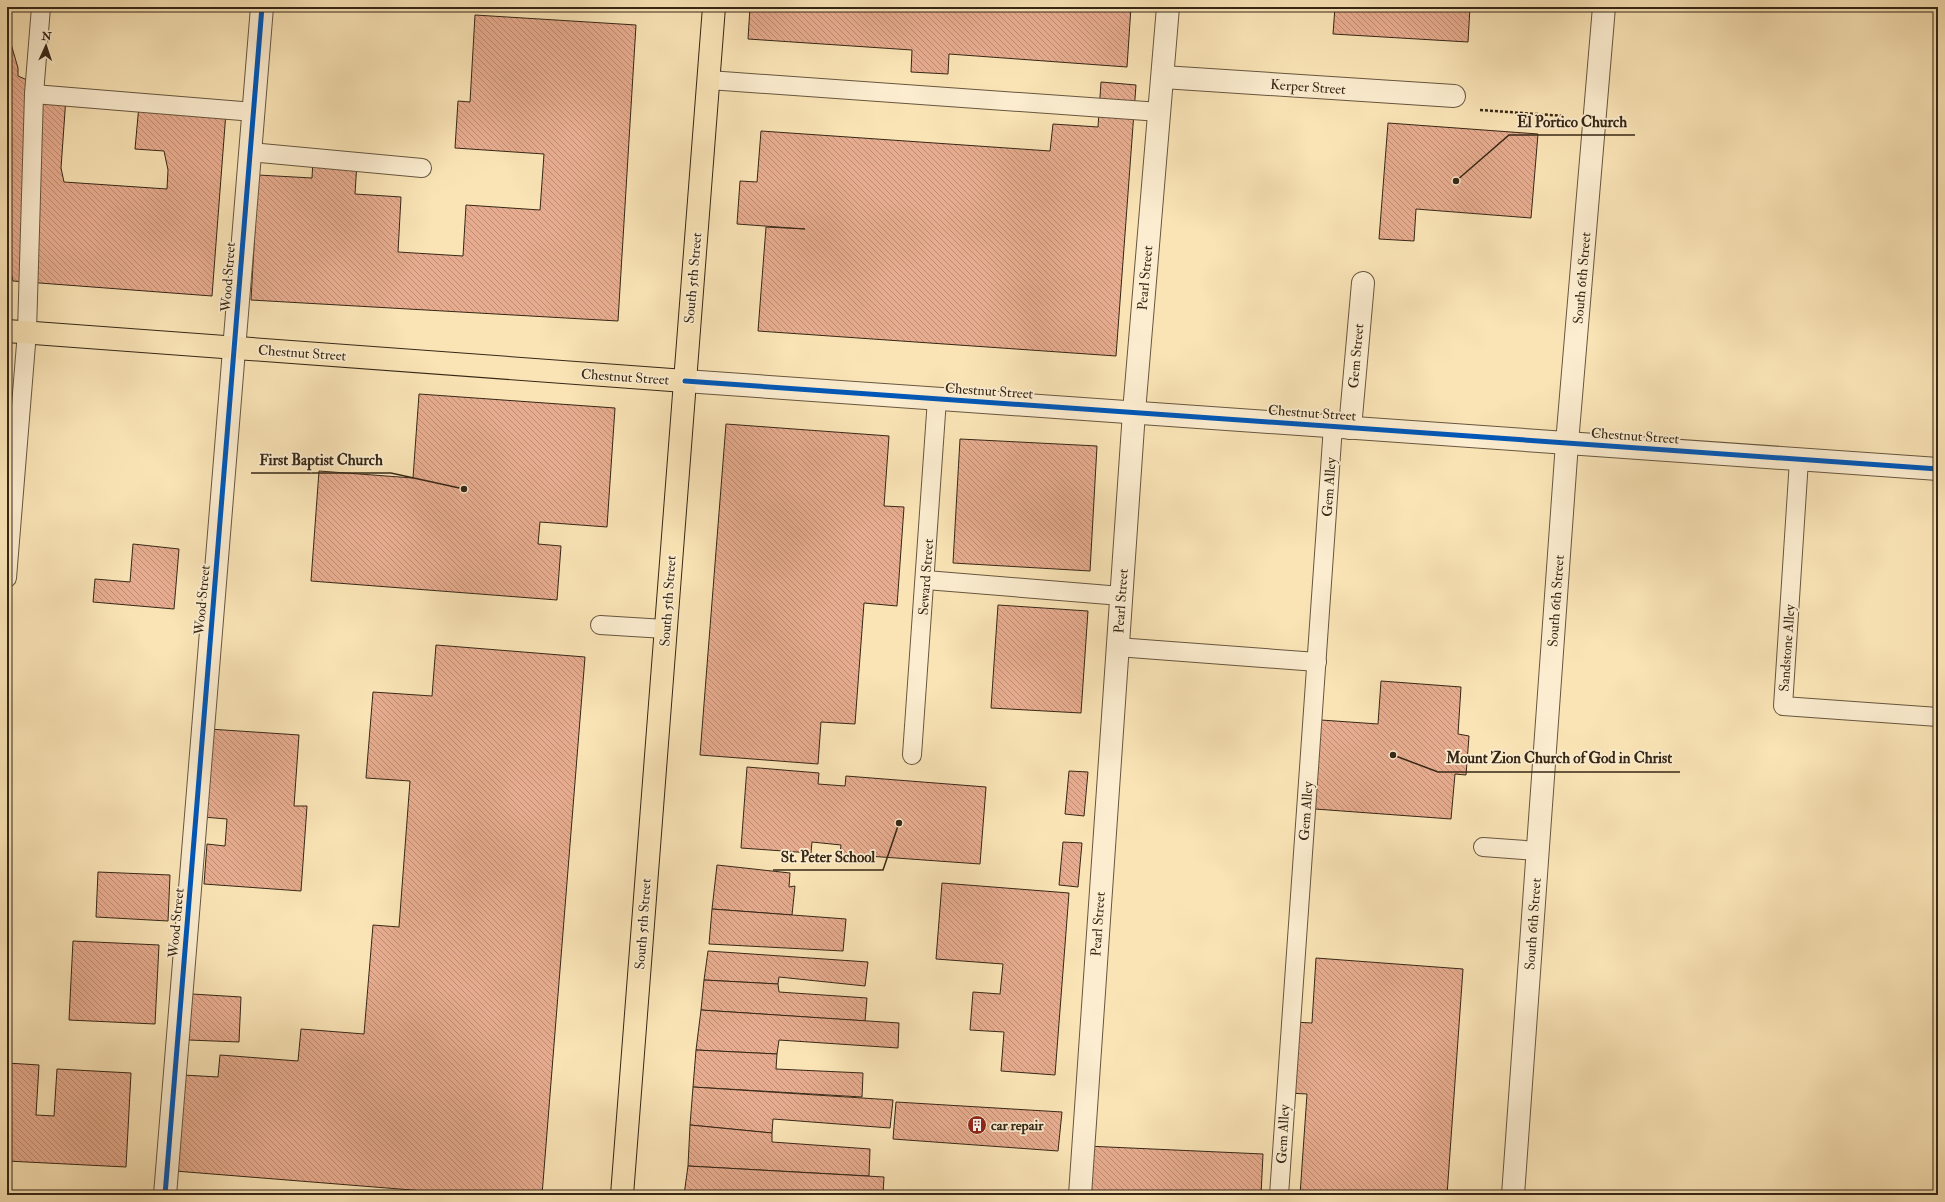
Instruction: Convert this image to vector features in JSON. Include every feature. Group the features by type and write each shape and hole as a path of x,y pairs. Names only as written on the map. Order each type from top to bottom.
{"main road":[{"name":"South 5th Street","path":"622,1195 714,7"},
{"name":"Chestnut Street","path":"17,331 685,381"}],"street":[{"name":"Wood Street","path":"165,1195 262,7"},
{"name":"Pearl Street","path":"1080,1195 1134,412 1168,7"},
{"name":"South 6th Street","path":"1513,1195 1567,443 1604,7"},
{"name":"Kerper Street","path":"1163,77 1454,96"},
{"name":"Gem Street","path":"1341,427 1362,283"},
{"name":"Chestnut Street","path":"685,381 1938,469"}],"lane":[{"path":"7,578 17,331 41,7"},
{"path":"709,80 1160,112"},
{"path":"34,94 254,112"},
{"path":"250,152 422,168"},
{"name":"Seward Street","path":"912,755 926,580 937,399"},
{"name":"Gem Alley","path":"1279,1195 1283,1119 1317,662 1341,427"},
{"name":"Sandstone Alley","path":"1799,460 1783,706 1938,717"},
{"path":"926,580 1121,596"},
{"path":"600,625 666,629"},
{"path":"1117,647 1317,662"},
{"path":"1483,847 1538,851"}],"path":[{"path":"1478,110 1595,118"}],"building":[{"path":"750,7 1131,7 1127,67 949,54 948,74 911,72 912,50 748,39"},
{"path":"1335,7 1470,7 1468,42 1333,34"},
{"path":"475,15 636,25 618,321 251,300 258,175 312,178 313,159 357,162 355,194 401,197 398,252 463,256 466,205 540,210 544,154 455,148 458,101 470,102"},
{"path":"7,30 18,68 18,76 66,97 61,168 64,182 167,189 168,170 164,151 135,149 139,105 226,112 212,296 13,281 11,273 7,272"},
{"path":"1101,82 1136,85 1116,356 758,331 766,227 805,229 737,224 740,181 757,182 761,131 1050,151 1053,124 1098,127"},
{"path":"1388,123 1538,134 1531,218 1416,209 1414,241 1379,239"},
{"path":"419,394 615,408 607,527 540,522 538,544 561,546 557,600 311,581 319,471 413,478"},
{"path":"726,424 889,436 884,506 904,507 897,606 864,603 855,724 821,722 818,764 700,755"},
{"path":"960,439 1097,446 1090,571 953,563"},
{"path":"133,544 179,549 174,609 93,602 95,579 130,582"},
{"path":"998,605 1088,611 1081,713 991,708"},
{"path":"436,645 585,657 542,1195 474,1195 175,1171 183,1075 218,1077 220,1055 298,1061 301,1029 364,1034 373,925 399,927 410,781 366,778 373,692 432,696"},
{"path":"1381,681 1461,687 1458,734 1469,736 1466,775 1455,774 1451,819 1315,809 1321,720 1378,724"},
{"path":"209,729 299,735 294,806 307,806 301,891 204,884 207,844 225,846 227,819 203,817"},
{"path":"747,767 819,773 818,784 845,786 846,776 986,787 980,864 840,854 841,845 812,842 811,853 741,848"},
{"path":"1069,771 1088,772 1084,816 1065,814"},
{"path":"1063,842 1082,843 1078,887 1059,885"},
{"path":"717,865 790,873 789,887 795,886 792,915 712,909"},
{"path":"98,872 170,875 168,921 96,917"},
{"path":"942,883 1069,893 1055,1075 1001,1071 1004,1032 970,1030 973,992 1000,994 1003,964 936,959"},
{"path":"712,909 846,919 843,951 709,944"},
{"path":"73,941 159,945 155,1024 69,1020"},
{"path":"708,951 868,962 865,986 779,977 778,984 704,980"},
{"path":"1316,958 1463,969 1447,1195 1300,1195 1307,1094 1288,1093 1293,1022 1312,1023"},
{"path":"704,980 778,984 779,992 867,998 865,1021 701,1010"},
{"path":"192,994 241,997 239,1042 189,1040"},
{"path":"701,1010 899,1023 898,1048 779,1040 777,1054 696,1050"},
{"path":"696,1050 777,1054 776,1069 863,1073 862,1097 693,1087"},
{"path":"7,1063 39,1065 36,1115 54,1116 57,1069 131,1073 126,1167 7,1161"},
{"path":"693,1087 893,1100 890,1128 773,1119 772,1133 690,1125"},
{"name":"car repair","path":"896,1102 1062,1112 1058,1151 893,1139"},
{"path":"690,1125 772,1133 772,1142 870,1149 869,1176 688,1166"},
{"path":"1086,1146 1263,1154 1261,1195 1083,1195"},
{"path":"688,1166 884,1177 883,1195 684,1195"}],"cycle path":[{"path":"165,1195 262,7"},
{"path":"685,381 1938,469"}],"place":[{"name":"El Portico Church","path":"1456,181"},
{"name":"First Baptist Church","path":"464,489"},
{"name":"Mount Zion Church of God in Christ","path":"1393,755"},
{"name":"St. Peter School","path":"899,823"},
{"name":"car repair","path":"977,1125"}]}
